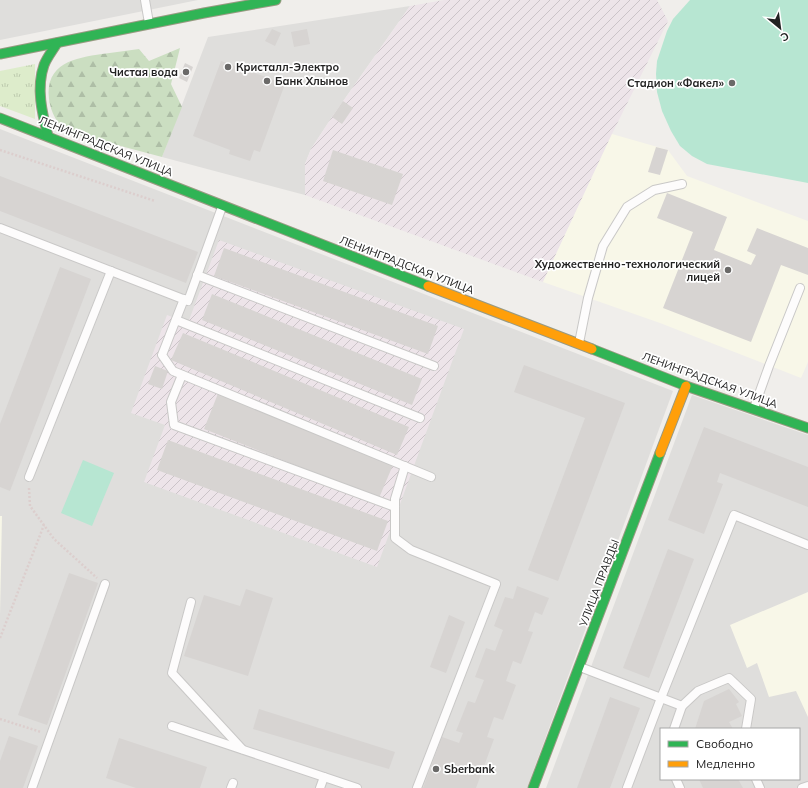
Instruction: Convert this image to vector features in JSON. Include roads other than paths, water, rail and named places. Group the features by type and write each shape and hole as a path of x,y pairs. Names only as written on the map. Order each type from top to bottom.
{"street":[{"path":"0,54 276,0"},
{"path":"48,136 40,99 41,78 45,63 57,43"},
{"name":"ЛЕНИНГРАДСКАЯ УЛИЦА","path":"0,118 686,386 808,428"},
{"name":"УЛИЦА ПРАВДЫ","path":"533,788 686,386"}],"lane":[{"path":"145,0 149,24"},
{"path":"579,344 588,298 603,246 627,207 654,190 682,184"},
{"path":"0,228 188,301 222,206"},
{"path":"29,478 111,271"},
{"path":"198,275 434,366"},
{"path":"754,409 769,366 800,288"},
{"path":"184,299 162,355 173,371 431,477"},
{"path":"176,320 420,418"},
{"path":"182,375 171,402 174,425 395,507"},
{"path":"405,466 395,500 395,538 411,550 496,584 417,788"},
{"path":"627,788 734,515 808,545"},
{"path":"32,788 105,584"},
{"path":"191,602 172,673 242,750"},
{"path":"580,667 682,706"},
{"path":"674,728 682,706 698,691 729,678 751,699 746,728"},
{"path":"172,726 357,788"},
{"path":"320,788 324,777"},
{"path":"802,788 808,786"}],"place":[{"name":"Кристалл-Электро","path":"228,67"},
{"name":"Чистая вода","path":"186,72"},
{"name":"Банк Хлынов","path":"267,81"},
{"name":"Стадион «Факел»","path":"732,83"},
{"name":"Художественно-технологический лицей","path":"728,270"},
{"name":"Sberbank","path":"436,769"}]}
